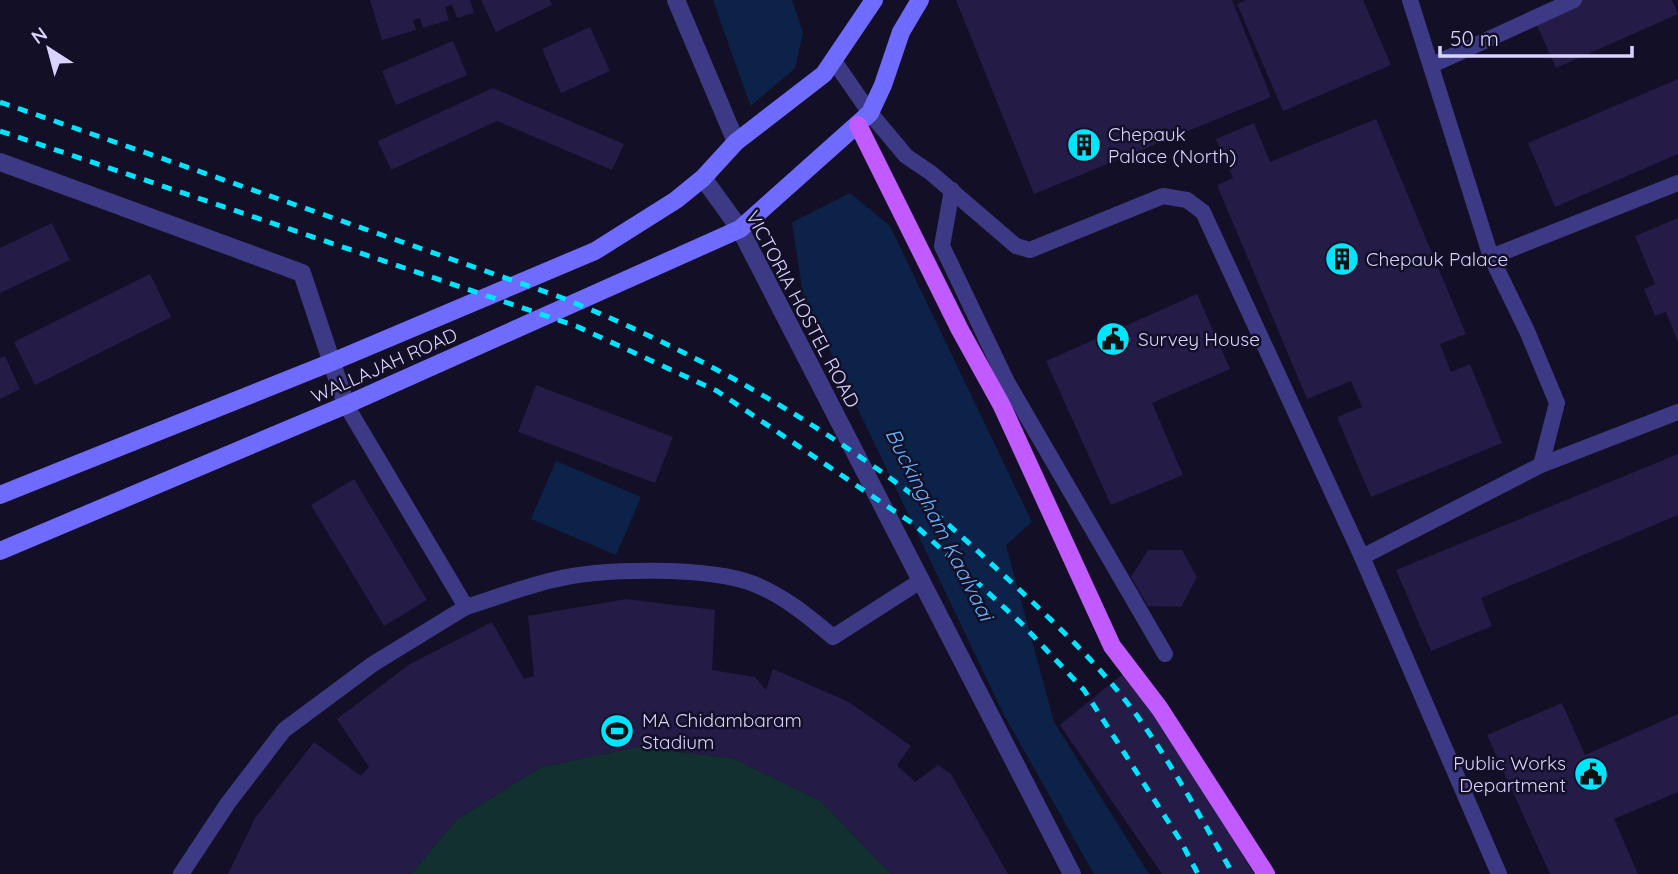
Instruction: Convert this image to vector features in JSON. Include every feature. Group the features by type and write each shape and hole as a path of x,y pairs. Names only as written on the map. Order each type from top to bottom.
{"main road":[{"path":"829,67 874,0"},
{"path":"920,0 901,32 883,85 859,125 960,330 1002,406 1112,646 1160,709 1266,874"},
{"name":"WALLAJAH ROAD","path":"0,495 332,362 595,251 676,200 703,178 736,142 829,67"},
{"name":"WALLAJAH ROAD","path":"0,551 346,405 740,229 859,125"}],"street":[{"path":"676,0 736,142"},
{"path":"0,162 302,274 346,405"},
{"name":"VICTORIA HOSTEL ROAD","path":"703,178 740,229 1072,874"}],"lane":[{"path":"1410,0 1491,257 1527,331 1557,403 1541,465"},
{"path":"1432,65 1574,0"},
{"path":"829,67 859,125 952,190 1016,246 1030,250 1163,196 1187,200 1203,212 1362,557 1499,874"},
{"path":"1491,257 1678,183"},
{"path":"952,190 942,246 1007,382 1165,654"},
{"path":"346,405 466,607"},
{"path":"1362,557 1541,465 1678,412"},
{"path":"181,874 228,803 284,730 373,664 466,607 555,579 632,571 705,574 752,583 794,605 833,637 922,580"}],"green space":[{"path":"637,747 733,758 821,801 891,874 411,874 457,819 541,767"}],"water":[{"name":"Buckingham Kaalvaai","path":"713,0 792,0 803,32 795,68 850,193 890,226 1032,522 1006,545 1054,722 1149,874 1094,874 1004,715 803,294 792,223"},
{"path":"556,461 641,497 616,555 531,519"}],"pier":[{"path":"800,64 854,191 789,224 747,109"}],"building":[{"path":"370,0 470,0 474,13 457,18 452,5 445,7 449,20 423,28 420,18 413,20 416,30 382,40"},
{"path":"481,0 550,0 552,5 496,32"},
{"name":"Chepauk Palace (North)","path":"956,0 1232,0 1271,97 1034,194"},
{"path":"1246,0 1363,0 1391,65 1283,111 1237,4"},
{"path":"1582,0 1672,0 1678,14 1556,68 1535,21"},
{"path":"590,27 610,71 561,93 542,49"},
{"path":"453,41 467,75 396,105 382,71"},
{"path":"1678,79 1678,154 1555,207 1528,143"},
{"path":"493,88 624,144 612,170 497,121 391,170 378,141"},
{"name":"Chepauk Palace","path":"1376,119 1466,334 1440,344 1451,372 1470,364 1502,443 1371,497 1337,417 1362,407 1351,381 1307,399 1217,185 1233,178 1216,139 1254,123 1270,162"},
{"path":"1678,218 1678,342 1666,312 1655,316 1644,289 1655,284 1635,236"},
{"path":"52,223 70,260 0,293 0,248"},
{"path":"150,274 171,317 35,385 14,342"},
{"path":"1197,294 1230,369 1152,403 1183,475 1111,505 1046,361"},
{"path":"5,356 20,389 0,399 0,358"},
{"path":"536,385 673,437 655,483 518,432"},
{"path":"1678,454 1678,515 1481,598 1492,626 1431,651 1396,570"},
{"path":"354,479 427,600 384,626 311,505"},
{"path":"1148,550 1182,550 1197,577 1181,607 1148,606 1131,577"},
{"name":"MA Chidambaram Stadium","path":"626,599 715,610 712,670 755,677 766,690 773,669 849,702 911,746 897,765 915,782 938,765 951,774 1008,874 891,874 821,801 733,758 637,747 541,767 457,819 411,874 228,874 255,818 314,742 361,776 369,767 337,719 410,664 492,622 524,679 534,676 528,616"},
{"path":"1124,673 1184,758 1254,874 1162,874 1060,725"},
{"name":"Public Works Department","path":"1562,703 1585,755 1678,714 1678,792 1614,819 1638,874 1550,874 1487,735"}],"railway":[{"path":"0,102 560,297 692,357 818,429 898,484 942,519 1045,614 1095,665 1126,701 1153,739 1233,874"},
{"path":"0,131 576,326 717,391 915,525 1022,624 1084,690 1180,840 1198,874"}],"place":[{"name":"Chepauk Palace (North)","path":"1084,145"},
{"name":"Chepauk Palace","path":"1342,259"},
{"name":"Survey House","path":"1113,339"},
{"name":"MA Chidambaram Stadium","path":"617,731"},
{"name":"Public Works Department","path":"1591,774"}]}
